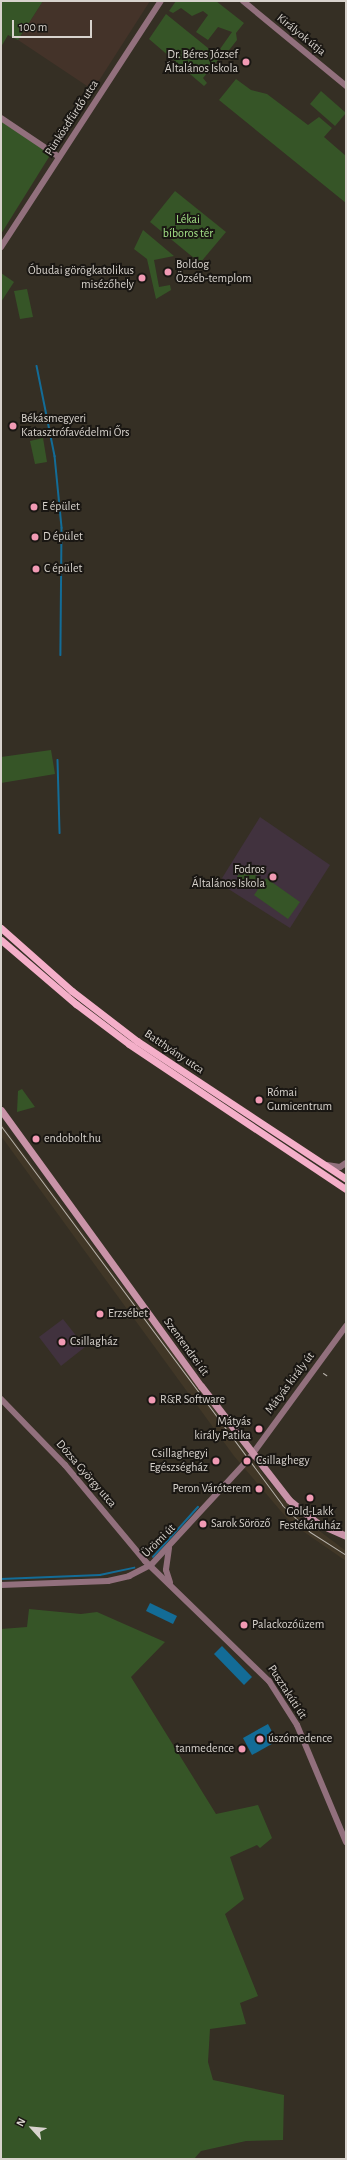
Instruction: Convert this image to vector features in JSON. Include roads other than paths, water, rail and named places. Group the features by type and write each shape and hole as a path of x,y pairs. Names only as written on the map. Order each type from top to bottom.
{"main road":[{"name":"Batthyány utca","path":"1,928 72,991 137,1041 346,1179"},
{"name":"Batthyány utca","path":"1,940 76,1004 129,1044 346,1189"},
{"name":"Szentendrei út","path":"1,1110 252,1452 297,1508 317,1523 346,1536"}],"street":[{"name":"Pünkösdfürdő utca","path":"1,246 161,1"},
{"name":"Királyok útja","path":"243,1 346,86"},
{"path":"1,118 59,157"},
{"path":"322,1164 336,1167 346,1163"},
{"name":"Mátyás király út","path":"252,1452 346,1326"},
{"name":"Dózsa György utca","path":"1,1399 65,1465 151,1565"},
{"name":"Ürömi út","path":"1,1585 108,1581 129,1576 151,1565 169,1548 252,1452"},
{"path":"169,1548 166,1570 170,1582"},
{"name":"Pusztakúti út","path":"151,1565 259,1669 285,1704 346,1842"}],"water":[{"path":"150,1603 177,1616 173,1624 146,1611"},
{"path":"222,1646 252,1677 244,1685 214,1654"},
{"name":"úszómedence","path":"268,1724 277,1741 252,1755 243,1738"}],"waterway":[{"path":"37,366 55,456 62,528 61,655"},
{"path":"58,760 60,833"},
{"path":"153,1557 198,1507"},
{"path":"1,1579 100,1575 134,1568"}],"tram line":[{"path":"1,1126 282,1505 310,1532 346,1555"}],"place":[{"name":"Dr. Béres József Általános Iskola","path":"246,62"},
{"name":"Boldog Özséb-templom","path":"168,272"},
{"name":"Óbudai görögkatolikus misézőhely","path":"142,278"},
{"name":"Békásmegyeri Katasztrófavédelmi Őrs","path":"13,426"},
{"name":"E épület","path":"34,507"},
{"name":"D épület","path":"35,537"},
{"name":"C épület","path":"36,569"},
{"name":"Fodros Általános Iskola","path":"273,877"},
{"name":"Római Gumicentrum","path":"259,1100"},
{"name":"endobolt.hu","path":"36,1139"},
{"name":"Erzsébet","path":"100,1314"},
{"name":"Csillagház","path":"62,1342"},
{"name":"R&R Software","path":"152,1400"},
{"name":"Mátyás király Patika","path":"259,1429"},
{"name":"Csillaghegyi Egészségház","path":"216,1461"},
{"name":"Csillaghegy","path":"247,1461"},
{"name":"Peron Váróterem","path":"259,1489"},
{"name":"Gold-Lakk Festékáruház","path":"310,1498"},
{"name":"Sarok Söröző","path":"203,1524"},
{"name":"Palackozóüzem","path":"244,1625"},
{"name":"úszómedence","path":"260,1739"},
{"name":"tanmedence","path":"242,1749"}],"park label":[{"name":"Lékai bíboros tér","path":"188,227"}]}
